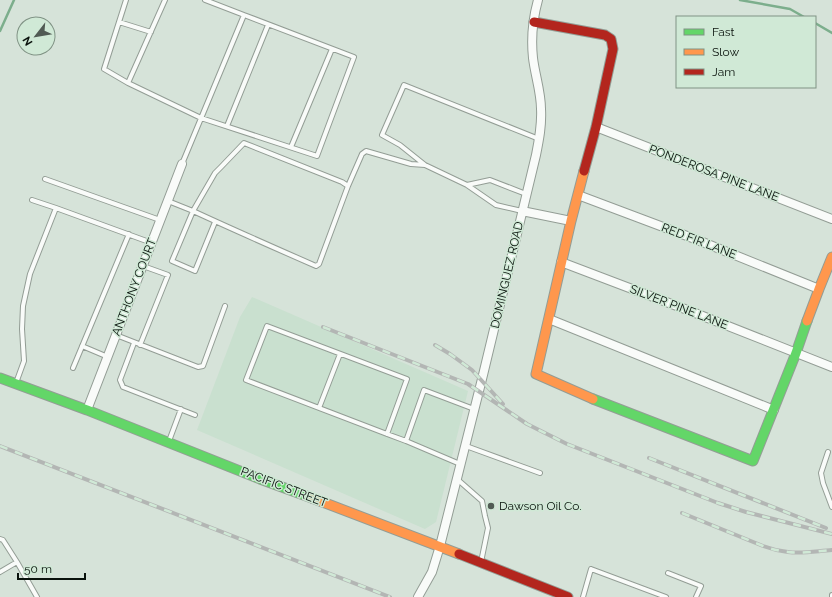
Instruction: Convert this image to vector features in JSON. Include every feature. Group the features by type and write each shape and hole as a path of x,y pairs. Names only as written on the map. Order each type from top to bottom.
{"street":[{"name":"DOMINGUEZ ROAD","path":"418,597 432,572 440,546 527,194 539,139 541,109 539,88 533,58 534,22 538,0"},
{"path":"534,22 605,35 611,39 613,49 596,127 561,262 536,374 579,393 754,461 832,257"},
{"name":"PONDEROSA PINE LANE","path":"596,127 832,219"},
{"name":"ANTHONY COURT","path":"87,410 182,164"},
{"name":"RED FIR LANE","path":"578,195 695,239 819,289"},
{"path":"522,211 571,221"},
{"name":"SILVER PINE LANE","path":"561,262 832,367"},
{"path":"548,319 774,410"},
{"name":"PACIFIC STREET","path":"0,378 87,410 260,479 440,546 568,597"}],"lane":[{"path":"126,0 104,69 128,83 201,118 317,156 354,57 205,0"},
{"path":"128,83 165,0"},
{"path":"182,164 244,15"},
{"path":"119,22 151,32"},
{"path":"227,126 268,24"},
{"path":"291,147 332,49"},
{"path":"522,211 496,204 467,185 425,165 404,147 382,135 404,85 539,139"},
{"path":"215,222 195,270 172,261 193,211 216,173 244,143 342,182 348,186"},
{"path":"168,201 316,266 319,264 348,186 364,152 366,151 411,164 425,165"},
{"path":"45,178 160,220"},
{"path":"467,185 490,180 527,194"},
{"path":"32,200 152,243"},
{"path":"16,384 24,361 22,328 23,306 30,274 56,208"},
{"path":"73,368 129,234"},
{"path":"140,345 168,275 143,266"},
{"path":"116,336 198,367 202,366 225,306"},
{"path":"387,434 407,379 267,326 246,380 387,434 406,441 460,464"},
{"path":"134,343 120,380 123,387 195,415"},
{"path":"82,346 108,357"},
{"path":"319,408 340,354"},
{"path":"406,441 424,390 474,409"},
{"path":"169,442 181,409"},
{"path":"465,446 540,473"},
{"path":"828,452 821,473 832,507"},
{"path":"457,479 482,501 488,528 481,562"},
{"path":"0,539 3,540 37,597"},
{"path":"0,572 17,562"},
{"path":"583,597 590,569 666,597"},
{"path":"668,573 701,586 696,597"}],"shaded area":[{"path":"252,297 468,391 436,522 425,529 197,430 240,317"}],"waterway":[{"path":"0,31 14,0"},
{"path":"740,0 790,9 802,16"},
{"path":"816,24 832,33"}],"railway":[{"path":"323,327 468,384 527,424 567,444 718,503 746,512 832,534"},
{"path":"435,345 472,370 503,404"},
{"path":"0,446 390,597"},
{"path":"649,458 826,528"},
{"path":"682,513 775,550 799,553 832,550"}],"traffic: fast":[{"path":"593,399 753,461 796,353 807,321"},
{"path":"0,378 87,410 260,479 312,498"}],"traffic: slow":[{"path":"584,171 536,374 593,399"},
{"path":"807,321 832,257"},
{"path":"312,498 459,554"}],"traffic: jam":[{"path":"534,22 605,35 611,39 613,49 596,127 584,171"},
{"path":"459,554 568,597"}],"place":[{"name":"Dawson Oil Co.","path":"491,506"}]}
